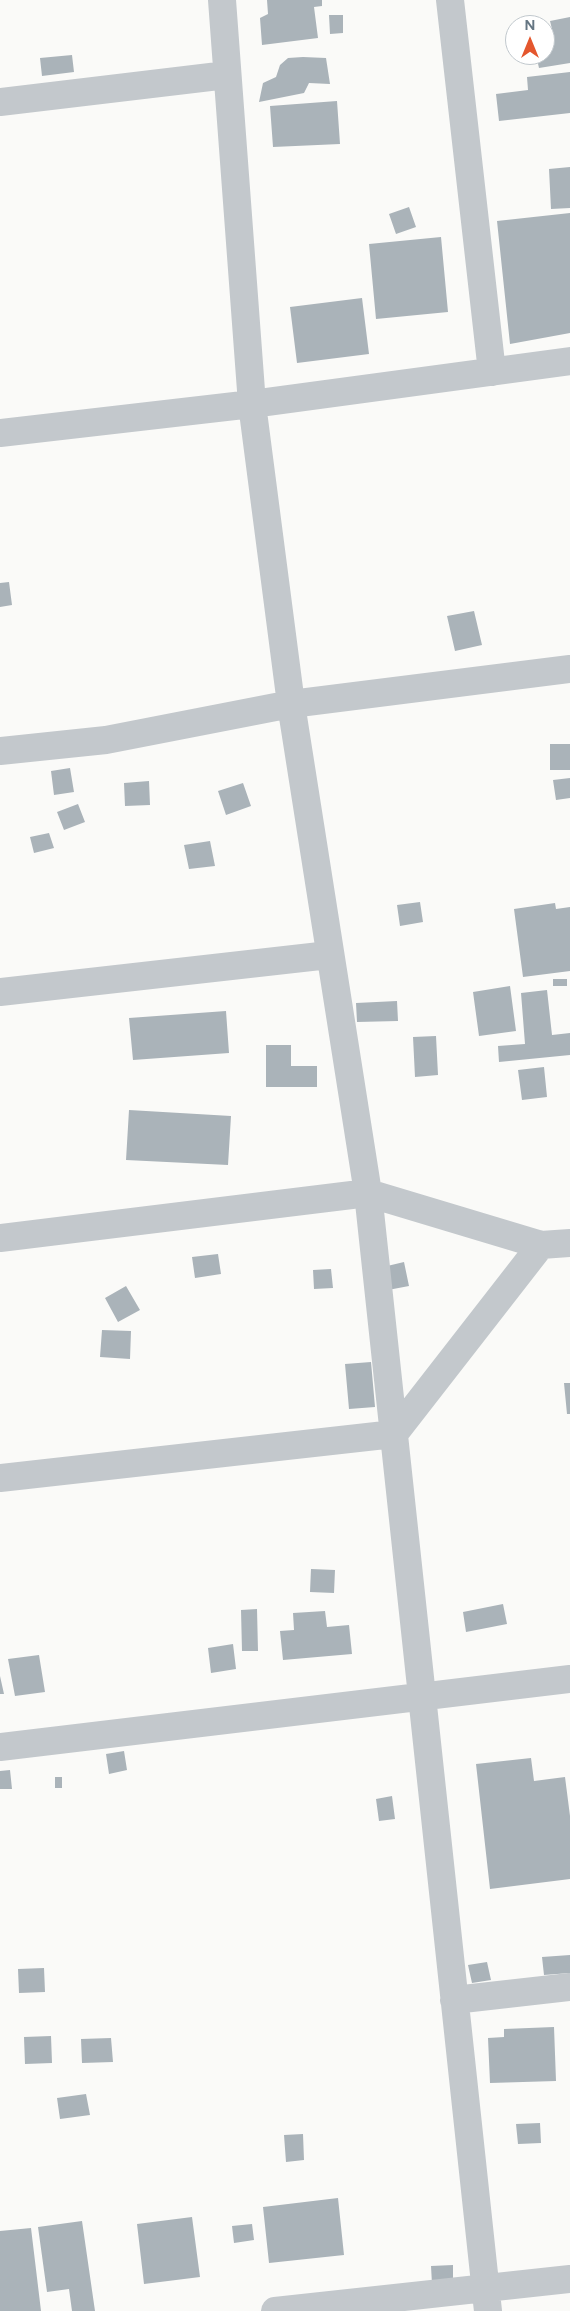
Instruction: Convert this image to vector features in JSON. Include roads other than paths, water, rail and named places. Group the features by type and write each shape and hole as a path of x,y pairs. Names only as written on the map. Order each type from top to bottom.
{"street":[{"path":"222,0 252,404 291,704 329,955 368,1193 486,2300"},
{"path":"450,0 492,372"},
{"path":"0,102 227,75"},
{"path":"0,433 252,404 570,361"},
{"path":"0,751 106,740 291,704 570,669"},
{"path":"0,992 329,955"},
{"path":"0,1238 368,1193 541,1246 570,1243"},
{"path":"0,1478 394,1434 541,1246"},
{"path":"0,1748 570,1679"},
{"path":"454,2000 570,1987"},
{"path":"275,2311 486,2300 570,2279"}]}
